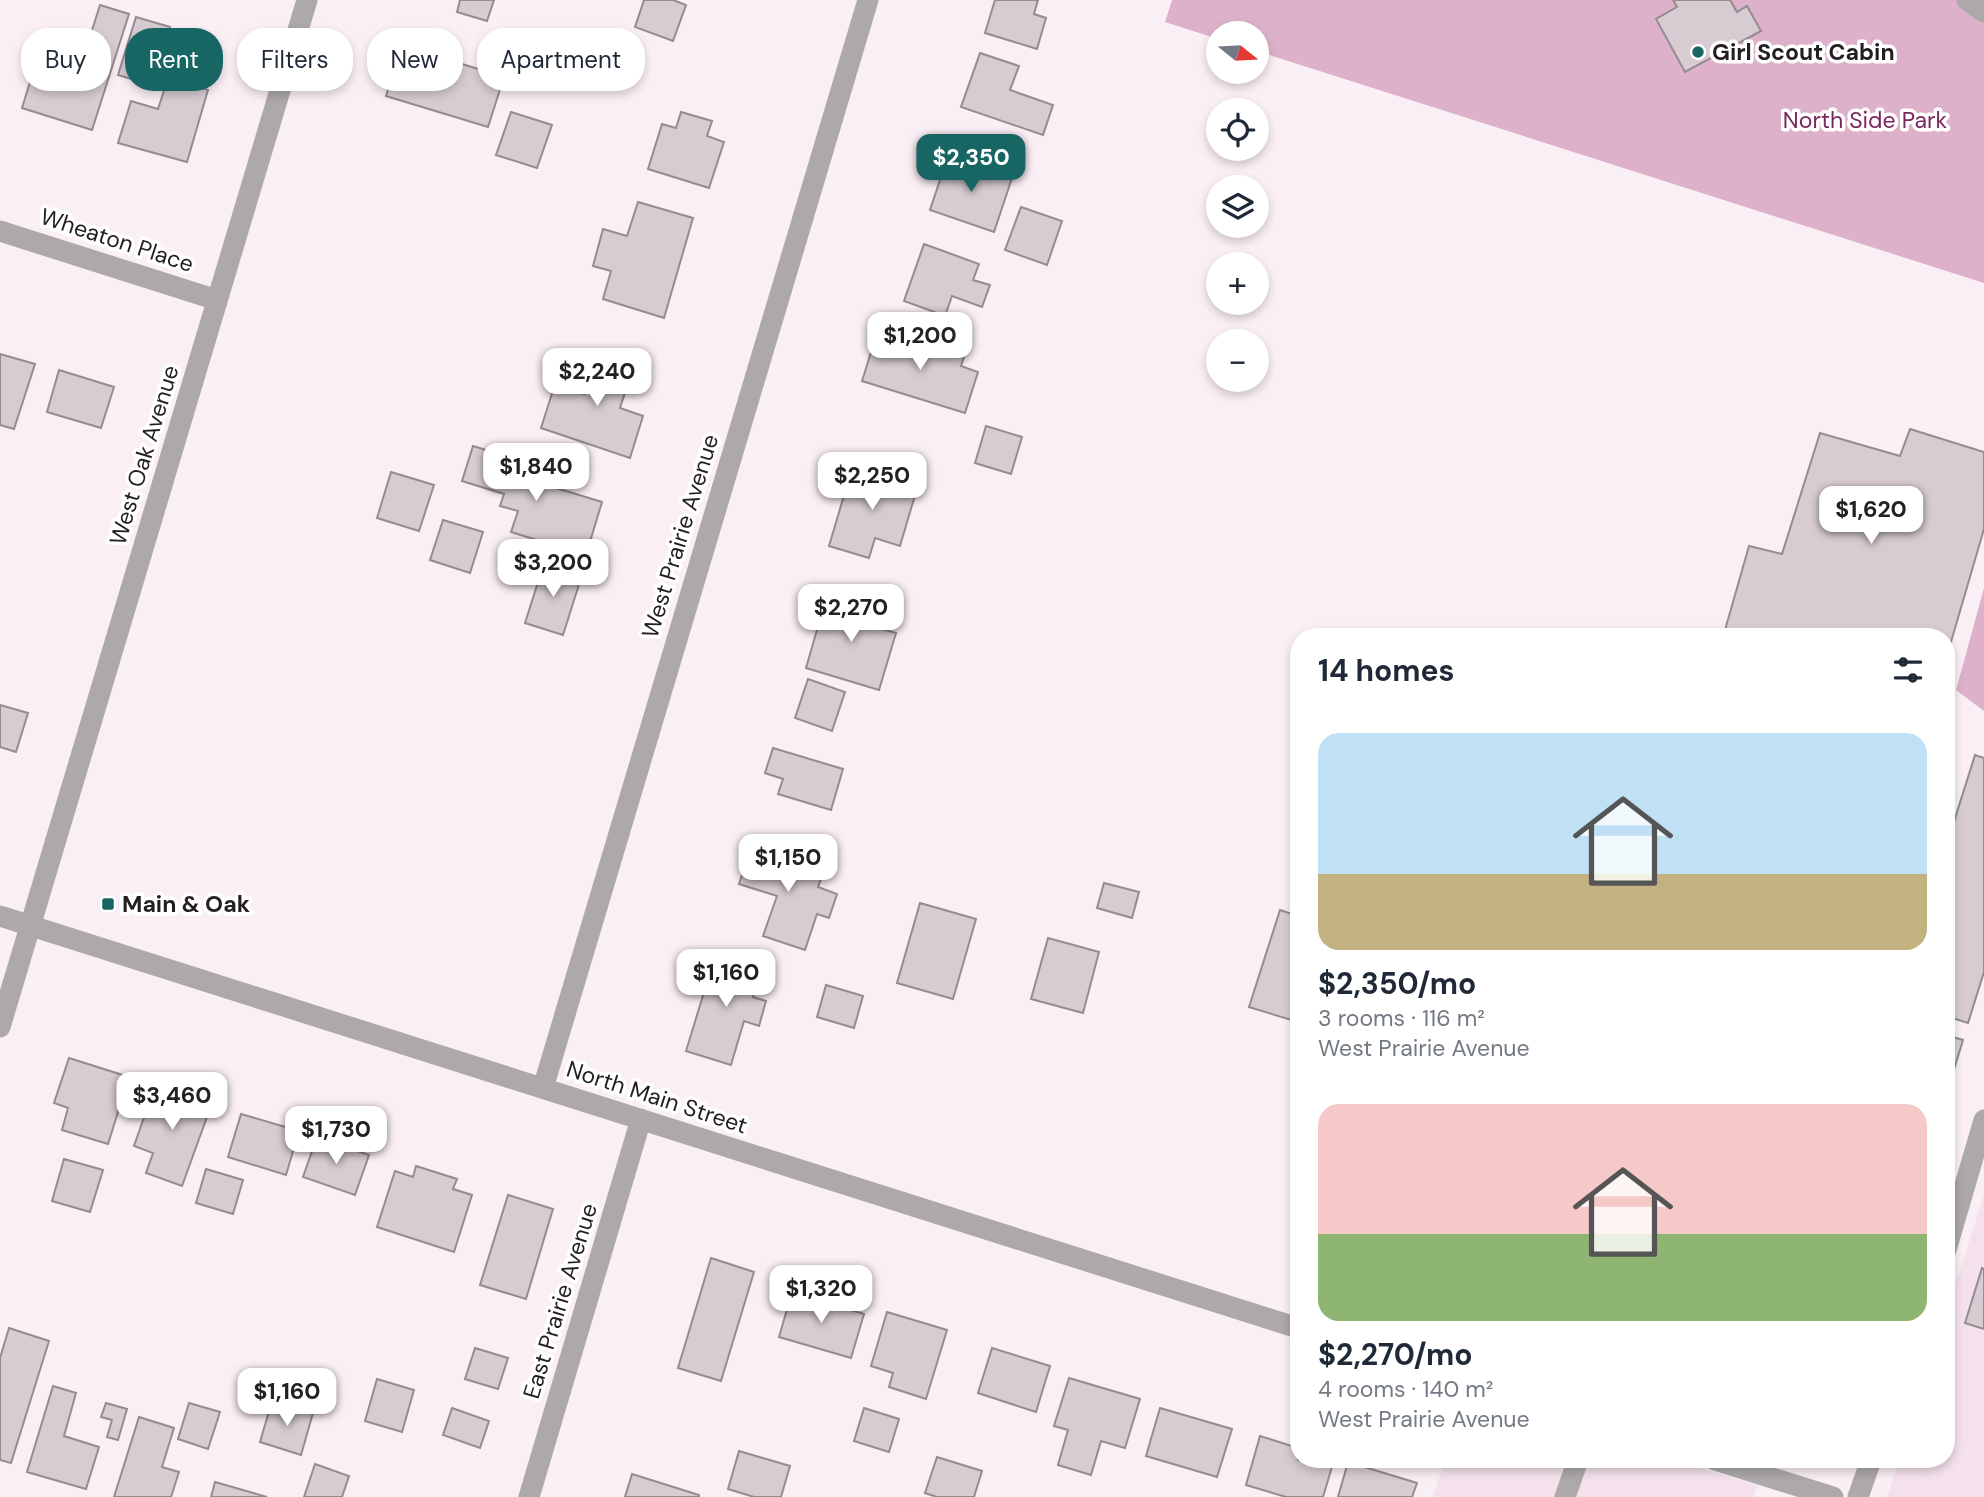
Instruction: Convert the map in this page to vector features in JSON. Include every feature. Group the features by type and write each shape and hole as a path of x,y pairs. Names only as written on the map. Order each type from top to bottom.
{"street":[{"name":"West Oak Avenue","path":"0,1027 307,0"},
{"name":"West Prairie Avenue","path":"543,1088 868,0"},
{"path":"1967,0 1984,12"},
{"name":"Wheaton Place","path":"0,231 217,300"},
{"name":"North Main Street","path":"0,916 1290,1325"},
{"name":"East Prairie Avenue","path":"529,1497 641,1119"},
{"path":"1955,1219 1984,1120"},
{"path":"1565,1497 1574,1468"},
{"path":"1731,1468 1768,1487 1833,1497"},
{"path":"1858,1497 1868,1468"}],"shaded area":[{"path":"1984,1195 1984,1497 1887,1497 1896,1468 1955,1468 1955,1285"},
{"path":"1442,1468 1699,1468 1757,1485 1753,1497 1433,1497"}],"green space":[{"name":"North Side Park","path":"1172,0 1984,0 1984,283 1269,55 1269,21 1206,21 1206,35 1165,22"},
{"path":"1984,588 1984,711 1956,690"}],"building":[{"path":"460,0 494,0 487,21 457,12"},
{"path":"644,0 673,0 686,5 673,41 645,31 645,28 635,27"},
{"path":"995,0 1038,0 1034,14 1046,18 1037,49 985,33"},
{"name":"Girl Scout Cabin","path":"1673,0 1730,0 1737,12 1747,6 1761,31 1685,72 1656,19 1677,7"},
{"path":"100,5 129,14 111,70 111,28 93,28"},
{"path":"136,17 170,27 170,28 133,28"},
{"path":"125,52 125,77 118,75"},
{"path":"980,53 1019,66 1010,90 1053,105 1043,135 961,107"},
{"path":"463,64 477,69 477,91 500,91 488,127 386,96 387,91 463,91"},
{"path":"27,91 104,91 92,130 22,108"},
{"path":"164,91 208,91 187,162 118,143 131,101 158,109"},
{"path":"511,112 552,125 537,168 496,155"},
{"path":"681,112 712,121 707,136 724,142 709,188 648,169 662,124 676,128"},
{"path":"948,156 1012,178 994,232 930,210"},
{"path":"638,202 693,218 664,318 603,299 611,271 593,266 603,229 627,236"},
{"path":"1021,207 1062,221 1047,265 1005,250"},
{"path":"924,244 979,264 973,280 990,285 982,307 952,296 945,316 904,301"},
{"path":"878,330 964,357 961,366 978,372 965,413 862,381"},
{"path":"599,350 635,362 620,408 643,416 630,458 541,428 555,384 584,394"},
{"path":"0,354 35,364 14,429 0,425"},
{"path":"59,370 114,387 101,428 47,412"},
{"path":"986,426 1022,437 1011,474 975,463"},
{"path":"1910,429 1984,452 1984,529 1955,628 1726,628 1749,546 1782,554 1820,433 1900,456"},
{"path":"473,446 522,461 517,476 602,502 586,555 511,532 518,511 500,506 504,494 462,481"},
{"path":"853,465 918,485 900,546 875,538 869,558 829,546"},
{"path":"391,472 434,485 419,531 377,518"},
{"path":"443,520 483,532 470,573 430,560"},
{"path":"544,563 582,575 563,635 525,623"},
{"path":"827,595 880,611 875,627 896,633 879,690 806,668"},
{"path":"808,679 845,692 832,731 795,718"},
{"path":"0,705 28,713 16,752 0,747"},
{"path":"773,748 843,769 831,810 778,794 783,779 765,773"},
{"path":"1975,755 1984,758 1984,972 1968,1023 1955,1019 1955,818"},
{"path":"753,843 825,868 818,887 837,894 829,918 817,914 805,950 763,936 777,896 739,884"},
{"path":"1104,883 1139,892 1132,918 1097,908"},
{"path":"920,903 976,919 953,999 897,983"},
{"path":"1280,910 1290,913 1290,1020 1249,1007"},
{"path":"1048,938 1099,952 1083,1013 1031,999"},
{"path":"716,953 762,967 753,997 766,1001 759,1026 744,1021 731,1065 686,1051"},
{"path":"826,985 863,996 854,1028 817,1017"},
{"path":"1955,1038 1963,1040 1955,1066"},
{"path":"69,1058 129,1077 108,1144 62,1130 68,1108 54,1103"},
{"path":"156,1083 212,1103 182,1186 146,1173 153,1153 134,1146"},
{"path":"241,1114 299,1131 286,1175 228,1157"},
{"path":"317,1137 369,1155 355,1195 303,1177"},
{"path":"64,1159 103,1170 90,1212 52,1201"},
{"path":"416,1166 457,1179 453,1189 472,1195 454,1252 377,1227 395,1171 413,1177"},
{"path":"206,1169 243,1180 233,1214 196,1203"},
{"path":"508,1195 553,1209 526,1299 480,1285"},
{"path":"711,1258 754,1272 721,1381 678,1368"},
{"path":"1982,1268 1984,1269 1984,1329 1965,1323"},
{"path":"792,1292 864,1314 851,1358 779,1337"},
{"path":"887,1312 947,1330 926,1399 889,1387 893,1373 871,1366"},
{"path":"9,1328 49,1341 11,1463 0,1460 0,1358"},
{"path":"475,1348 508,1358 498,1389 465,1379"},
{"path":"992,1348 1050,1366 1036,1412 978,1393"},
{"path":"1069,1378 1140,1399 1125,1448 1101,1441 1091,1475 1058,1465 1068,1430 1054,1426"},
{"path":"377,1379 414,1390 402,1432 365,1421"},
{"path":"53,1386 76,1393 64,1436 99,1447 86,1489 27,1472"},
{"path":"272,1401 313,1413 301,1455 260,1442"},
{"path":"106,1403 127,1409 118,1440 107,1437 112,1420 101,1417"},
{"path":"189,1403 220,1412 208,1449 178,1439"},
{"path":"452,1408 489,1421 480,1448 443,1435"},
{"path":"864,1408 899,1419 889,1452 854,1441"},
{"path":"1160,1408 1232,1429 1217,1477 1146,1456"},
{"path":"139,1417 174,1428 162,1467 179,1472 171,1497 114,1497"},
{"path":"1260,1436 1290,1445 1290,1468 1332,1468 1323,1497 1286,1497 1246,1485"},
{"path":"739,1451 790,1466 781,1497 754,1497 728,1489"},
{"path":"937,1457 982,1471 974,1497 937,1497 925,1493"},
{"path":"315,1464 349,1476 342,1497 304,1497"},
{"path":"1346,1468 1368,1468 1417,1483 1412,1497 1338,1497"},
{"path":"632,1474 699,1495 699,1497 625,1497"},
{"path":"215,1482 267,1497 211,1497"}],"place":[{"name":"Girl Scout Cabin","path":"1698,52"},
{"name":"Main & Oak","path":"108,904"}]}
